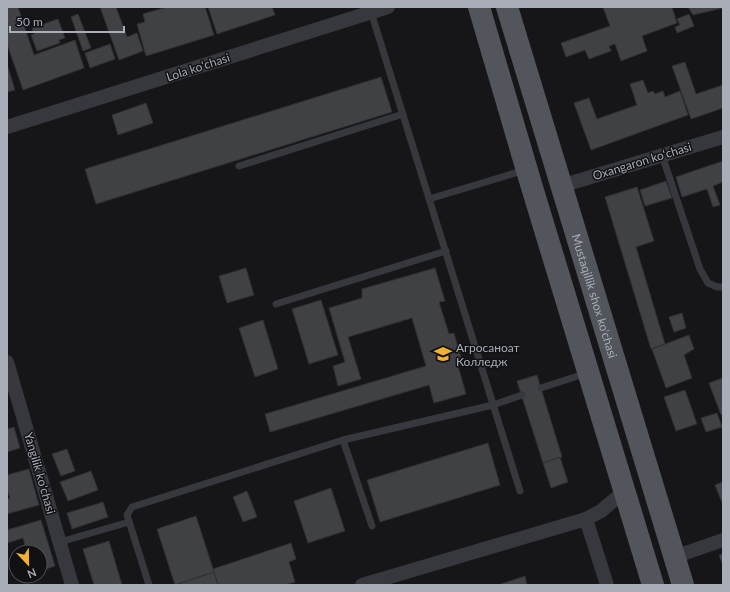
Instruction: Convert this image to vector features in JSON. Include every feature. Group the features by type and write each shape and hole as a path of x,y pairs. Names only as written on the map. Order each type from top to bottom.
{"main road":[{"path":"479,7 526,169 653,585"},
{"name":"Mustaqillik shox ko'chasi","path":"507,7 683,585"}],"street":[{"name":"Lola koʻchasi","path":"7,127 388,7"},
{"name":"Oxangaron koʻchasi","path":"561,186 723,137"},
{"name":"Yangilik koʻchasi","path":"7,362 72,585"},
{"path":"362,585 586,519 600,511 625,492"},
{"path":"586,519 607,585"},
{"path":"674,557 723,540"}],"lane":[{"path":"371,12 520,491"},
{"path":"239,166 403,114"},
{"path":"662,155 700,269 708,283 717,287 723,287"},
{"path":"429,199 526,169"},
{"path":"276,304 446,251"},
{"path":"541,388 589,372"},
{"path":"149,585 127,515 132,507 343,440 493,404 522,395"},
{"path":"343,440 372,526"},
{"path":"60,542 129,522"}],"building":[{"path":"7,7 18,7 34,55 75,40 84,68 23,90 7,44"},
{"path":"100,7 116,7 127,37 137,33 143,51 119,60"},
{"path":"167,7 205,7 214,35 146,56 137,24 145,22 143,14"},
{"path":"208,7 272,7 275,15 217,34"},
{"path":"603,7 672,7 677,23 642,36 647,51 621,61 615,44 609,46 611,51 589,59 585,50 566,57 561,43 610,26"},
{"path":"688,7 723,7 723,8 693,15"},
{"path":"78,14 91,48 83,51 71,17"},
{"path":"689,14 694,26 677,33 675,27 680,25 677,19"},
{"path":"58,19 65,38 59,40 60,43 37,51 31,35 34,34 32,28"},
{"path":"110,44 115,59 90,68 85,53"},
{"path":"685,62 696,94 723,85 723,108 691,119 672,66"},
{"path":"7,64 15,90 7,92"},
{"path":"381,77 392,112 96,204 85,169"},
{"path":"643,80 648,93 653,91 655,94 663,91 665,97 680,91 688,115 591,150 574,103 589,98 597,119 637,105 630,84"},
{"path":"146,103 153,123 118,135 112,115"},
{"path":"723,161 723,182 713,186 720,205 713,207 707,189 682,197 676,177"},
{"path":"666,181 672,198 645,206 640,190"},
{"path":"637,187 654,241 636,247 665,344 651,349 605,197"},
{"path":"246,268 254,295 227,303 219,276"},
{"path":"435,268 445,301 439,302 449,334 454,333 461,358 456,359 466,394 434,403 429,385 270,432 265,414 426,366 412,318 348,337 361,379 338,386 333,366 345,362 329,308 362,298 362,289"},
{"path":"321,300 338,355 309,364 292,309"},
{"path":"682,313 686,328 674,332 669,317"},
{"path":"263,320 278,369 255,377 239,328"},
{"path":"689,335 694,349 684,355 692,378 666,388 652,349"},
{"path":"537,375 562,457 543,463 517,381"},
{"path":"723,378 723,414 721,415 709,383"},
{"path":"685,390 697,424 676,431 664,397"},
{"path":"717,413 722,427 706,432 701,418"},
{"path":"14,427 20,448 7,452 7,429"},
{"path":"488,443 500,485 380,522 367,480"},
{"path":"67,449 75,471 61,476 52,454"},
{"path":"560,457 568,482 551,488 543,463"},
{"path":"29,469 39,505 7,514 7,499 10,498 7,489 7,475"},
{"path":"91,471 98,490 68,501 60,482"},
{"path":"723,482 723,505 715,485"},
{"path":"331,488 345,531 308,543 294,501"},
{"path":"247,491 257,517 243,522 233,497"},
{"path":"103,502 108,517 72,529 67,513"},
{"path":"196,516 214,572 175,585 157,529"},
{"path":"41,520 55,566 48,568 48,544 25,544 23,538 7,543 7,530"},
{"path":"109,541 122,585 94,585 83,549"},
{"path":"291,543 296,559 289,562 295,582 284,585 218,585 213,569"},
{"path":"723,554 723,566 719,555"},
{"path":"214,572 218,585 175,585"},
{"path":"525,576 527,585 498,585"}],"place":[{"name":"Агросаноат Колледж","path":"443,354"}]}
